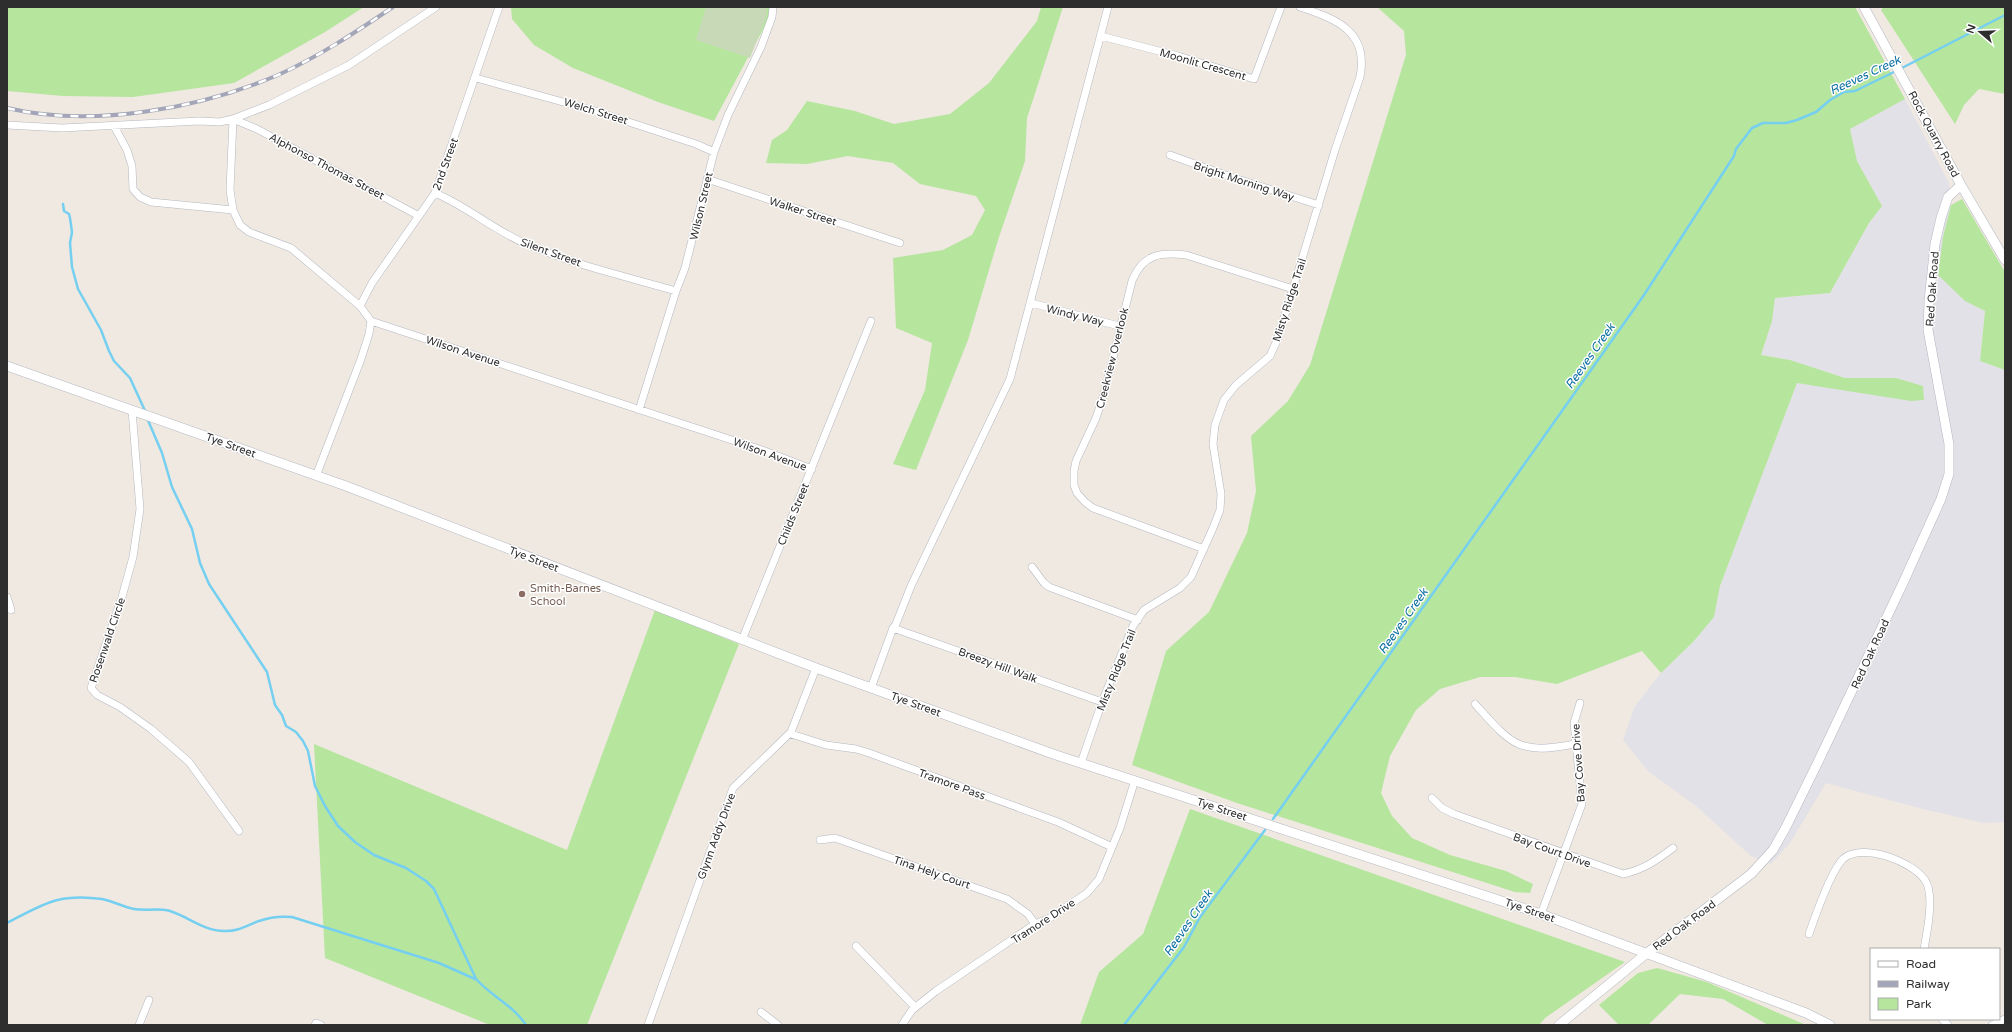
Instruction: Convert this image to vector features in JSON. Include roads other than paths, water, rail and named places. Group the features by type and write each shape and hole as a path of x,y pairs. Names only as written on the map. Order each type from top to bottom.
{"street":[{"path":"7,125 62,128 198,121 220,122 233,119 269,105 350,65 436,7"},
{"name":"2nd Street","path":"360,306 372,283 435,193 476,78 499,7"},
{"name":"Wilson Street","path":"639,410 693,242 714,152 728,115 761,47 772,17 773,7"},
{"path":"871,688 893,628 911,586 1010,379 1031,304 1108,7"},
{"name":"Moonlit Crescent","path":"1101,36 1178,56 1254,79 1281,7"},
{"name":"Misty Ridge Trail","path":"1081,763 1102,702 1134,626 1144,610 1180,588 1191,577 1220,510 1219,475 1214,444 1215,426 1224,400 1236,385 1270,356 1278,338 1318,205 1360,77 1362,64 1361,53 1355,38 1342,24 1300,7"},
{"name":"Rock Quarry Road","path":"1864,7 1961,185 2005,260"},
{"name":"Welch Street","path":"476,78 592,110 696,144 714,152"},
{"path":"233,119 230,190 233,210 240,225 249,232 291,248 360,306 371,321 370,334 316,476"},
{"name":"Alphonso Thomas Street","path":"233,119 257,129 419,216"},
{"path":"114,126 127,150 132,166 133,189 140,197 151,202 233,210"},
{"name":"Bright Morning Way","path":"1170,155 1230,177 1318,205"},
{"name":"Walker Street","path":"707,179 900,243"},
{"name":"Red Oak Road","path":"1559,1025 1647,953 1750,875 1772,850 1786,827 1822,754 1941,499 1948,474 1950,460 1940,392 1928,330 1930,287 1935,244 1948,197 1961,185"},
{"name":"Silent Street","path":"435,193 453,201 497,230 523,243 563,258 676,291"},
{"name":"Creekview Overlook","path":"1204,549 1093,508 1077,493 1074,478 1076,461 1096,418 1104,394 1119,326 1132,280 1137,267 1155,255 1168,253 1186,255 1293,289"},
{"name":"Windy Way","path":"1031,304 1119,326"},
{"name":"Wilson Avenue","path":"371,321 762,450 812,469"},
{"name":"Childs Street","path":"742,640 871,321"},
{"name":"Tye Street","path":"7,366 346,486 742,640 871,688 1081,763 1541,914 1806,1013 1830,1025"},
{"name":"Rosenwald Circle","path":"132,410 140,509 133,557 122,597 91,688 97,695 120,707 151,729 189,762 239,831"},
{"path":"1032,568 1049,587 1138,620"},
{"path":"7,598 11,610"},
{"name":"Breezy Hill Walk","path":"893,628 1102,702"},
{"name":"Glynn Addy Drive","path":"648,1025 733,788 791,732 816,668"},
{"name":"Bay Cove Drive","path":"1541,914 1582,804 1574,723 1580,703"},
{"path":"1475,704 1504,735 1523,746 1545,749 1575,744"},
{"name":"Tramore Pass","path":"791,732 791,734 826,745 868,753 1058,822 1112,847"},
{"name":"Tramore Drive","path":"902,1025 915,1007 1036,924 1050,918 1087,892 1099,879 1120,828 1135,780"},
{"name":"Bay Court Drive","path":"1432,798 1442,808 1454,814 1623,874 1636,871 1649,865 1673,848"},
{"name":"Tina Hely Court","path":"820,840 835,838 975,886 1006,899 1028,914 1036,924"},
{"path":"1809,934 1819,905 1843,859 1857,852 1872,852 1910,867 1925,880 1930,893 1924,948"},
{"path":"856,946 915,1007"},
{"path":"139,1025 149,1000"},
{"path":"761,1012 778,1025"},
{"path":"1992,1025 2005,1019"}],"waterway":[{"name":"Reeves Creek","path":"1900,69 2005,15"},
{"name":"Reeves Creek","path":"1273,819 1644,295 1734,156 1736,149 1752,128 1763,123 1786,123 1797,120 1816,112 1830,100 1844,92 1855,91 1896,71"},
{"path":"63,204 64,211 69,214 70,218 72,232 70,243 72,267 78,289 101,330 114,361 130,378 146,413"},
{"path":"147,418 162,453 172,487 192,529 200,563 209,584 267,672 275,705 282,715 286,726 296,732 308,751 315,786 325,806 338,826 355,842 374,855 406,868 426,881 434,889 476,979 488,991 515,1012 526,1025"},
{"name":"Reeves Creek","path":"1124,1025 1184,947 1200,917 1265,830"},
{"path":"7,923 42,905 62,899 74,898 102,899 134,909 170,911 210,929 217,930 229,931 267,919 292,917 439,963 475,979"}],"railway":[{"path":"7,108 40,114 74,116 144,112 180,106 247,87 278,75 337,44 393,7"}],"place":[{"name":"Smith-Barnes School","path":"522,594"}]}
